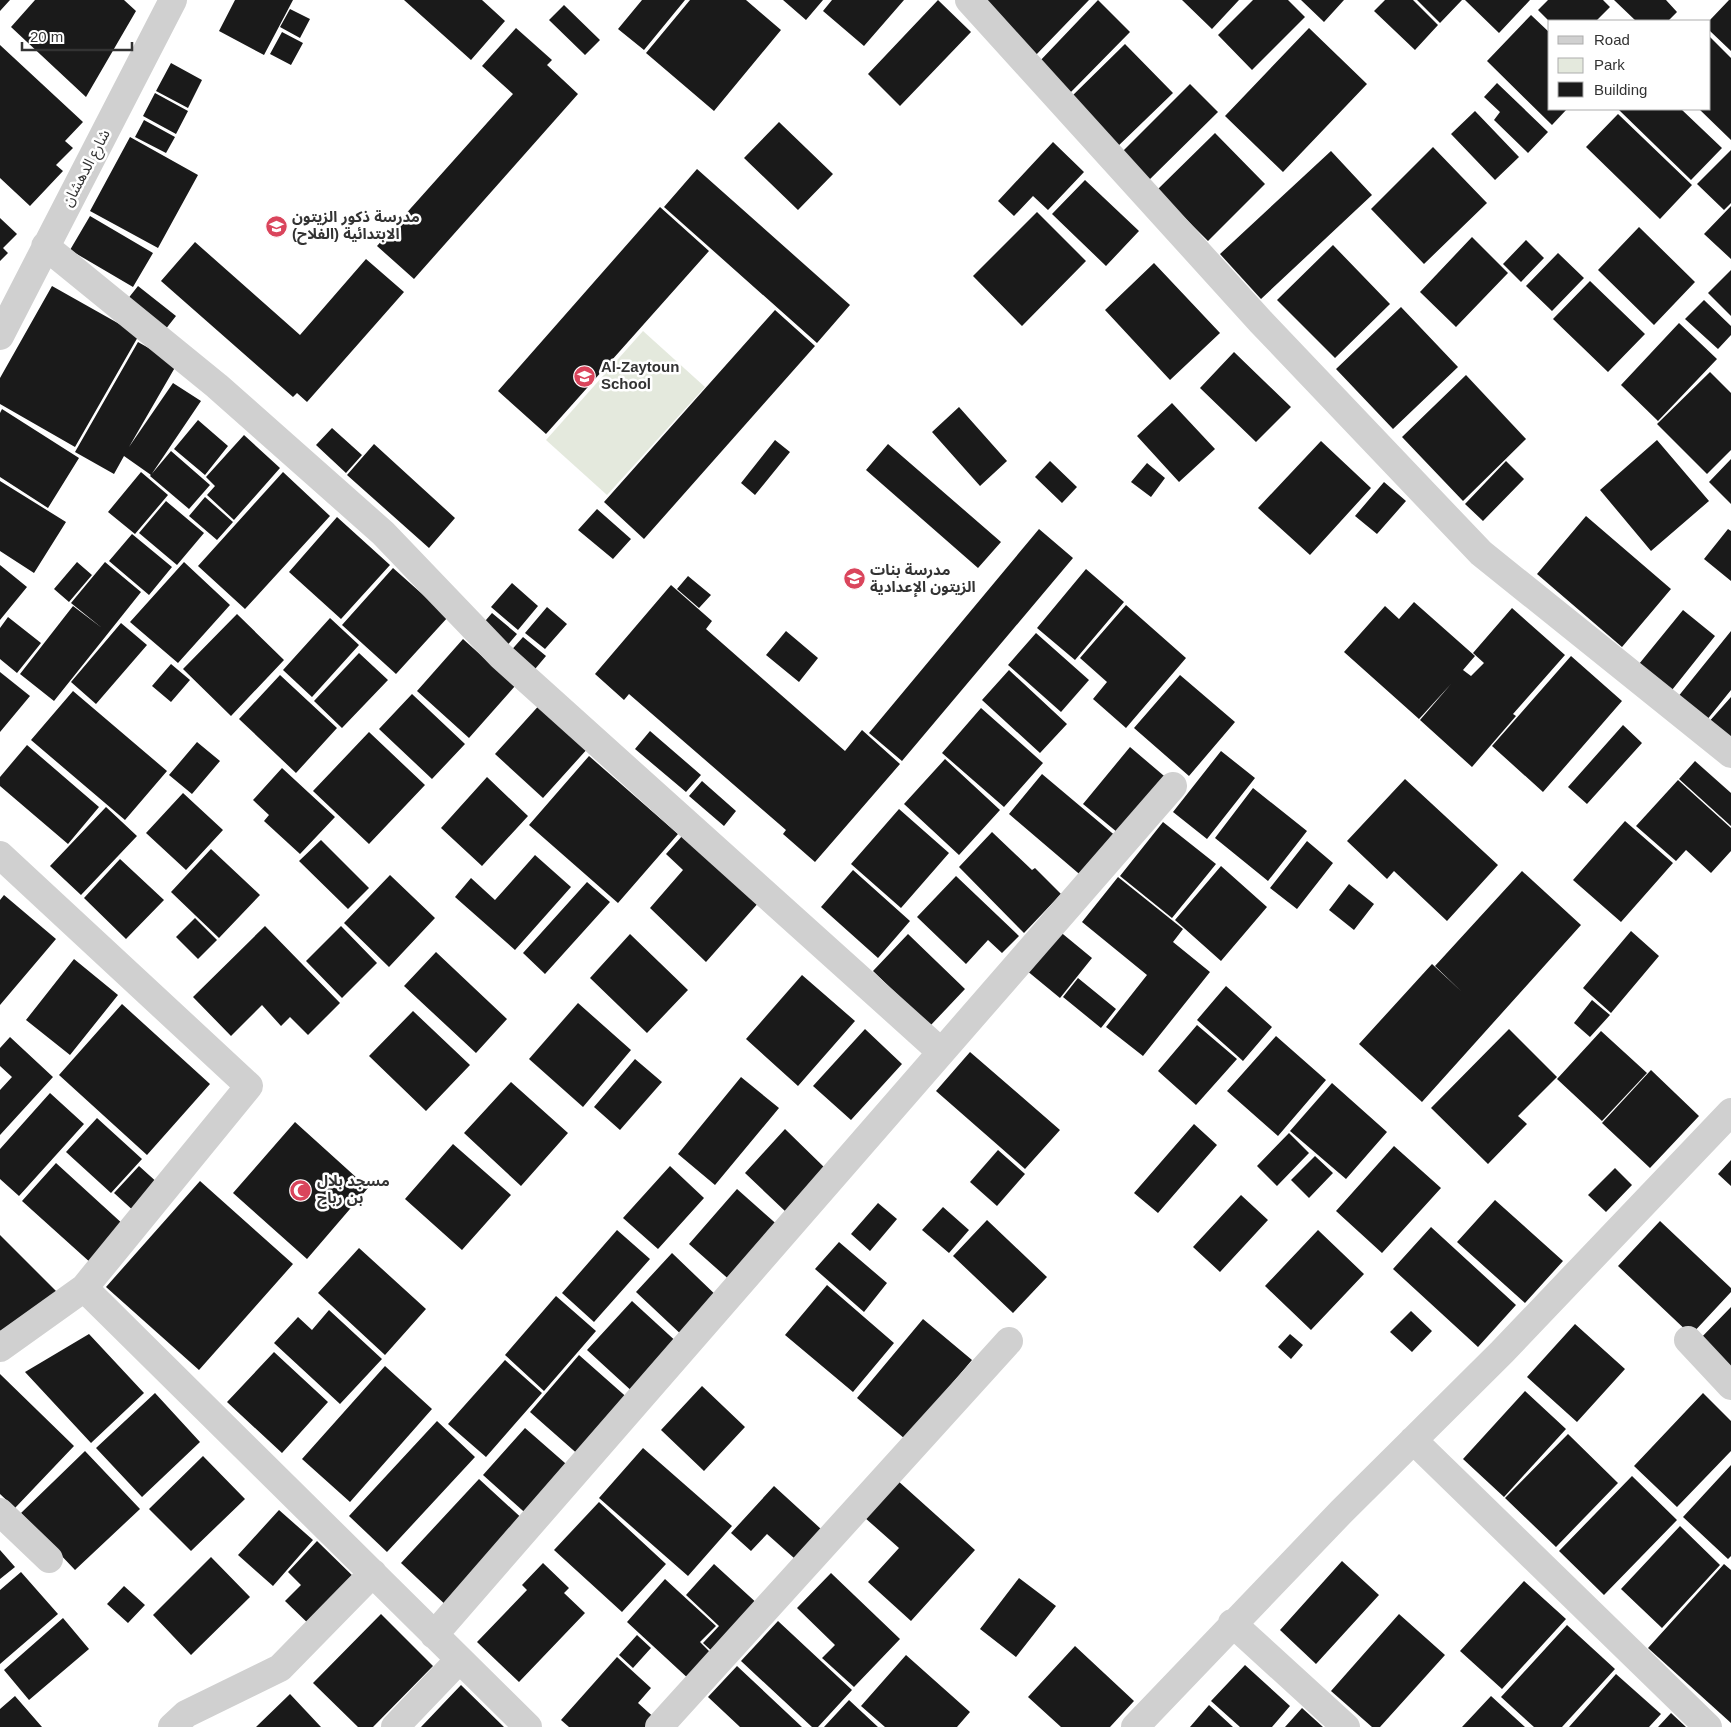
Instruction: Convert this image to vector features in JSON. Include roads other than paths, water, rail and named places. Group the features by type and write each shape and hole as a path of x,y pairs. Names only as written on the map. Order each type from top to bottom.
{"street":[{"name":"شارع الدهشان","path":"0,336 174,0"},
{"path":"969,0 1261,322 1481,553 1731,754"},
{"path":"45,246 217,386 383,533 501,656 940,1051"},
{"path":"434,1635 940,1051 1173,786"},
{"path":"0,855 249,1086 84,1288 0,1348"},
{"path":"1135,1727 1232,1623 1502,1352 1731,1112"},
{"path":"84,1288 528,1727"},
{"path":"1688,1340 1731,1386"},
{"path":"659,1727 1009,1341"},
{"path":"1413,1440 1708,1727"},
{"path":"0,1512 49,1559"},
{"path":"172,1727 186,1714 280,1668 373,1573"},
{"path":"1232,1623 1346,1727"},
{"path":"395,1727 459,1660"}],"place":[{"name":"مدرسة ذكور الزيتون الابتدائية (الفلاح)","path":"276,226"},
{"name":"Al-Zaytoun School","path":"585,376"},
{"name":"مدرسة بنات الزيتون الإعدادية","path":"854,579"},
{"name":"مسجد بلال بن رباح","path":"301,1190"}]}
